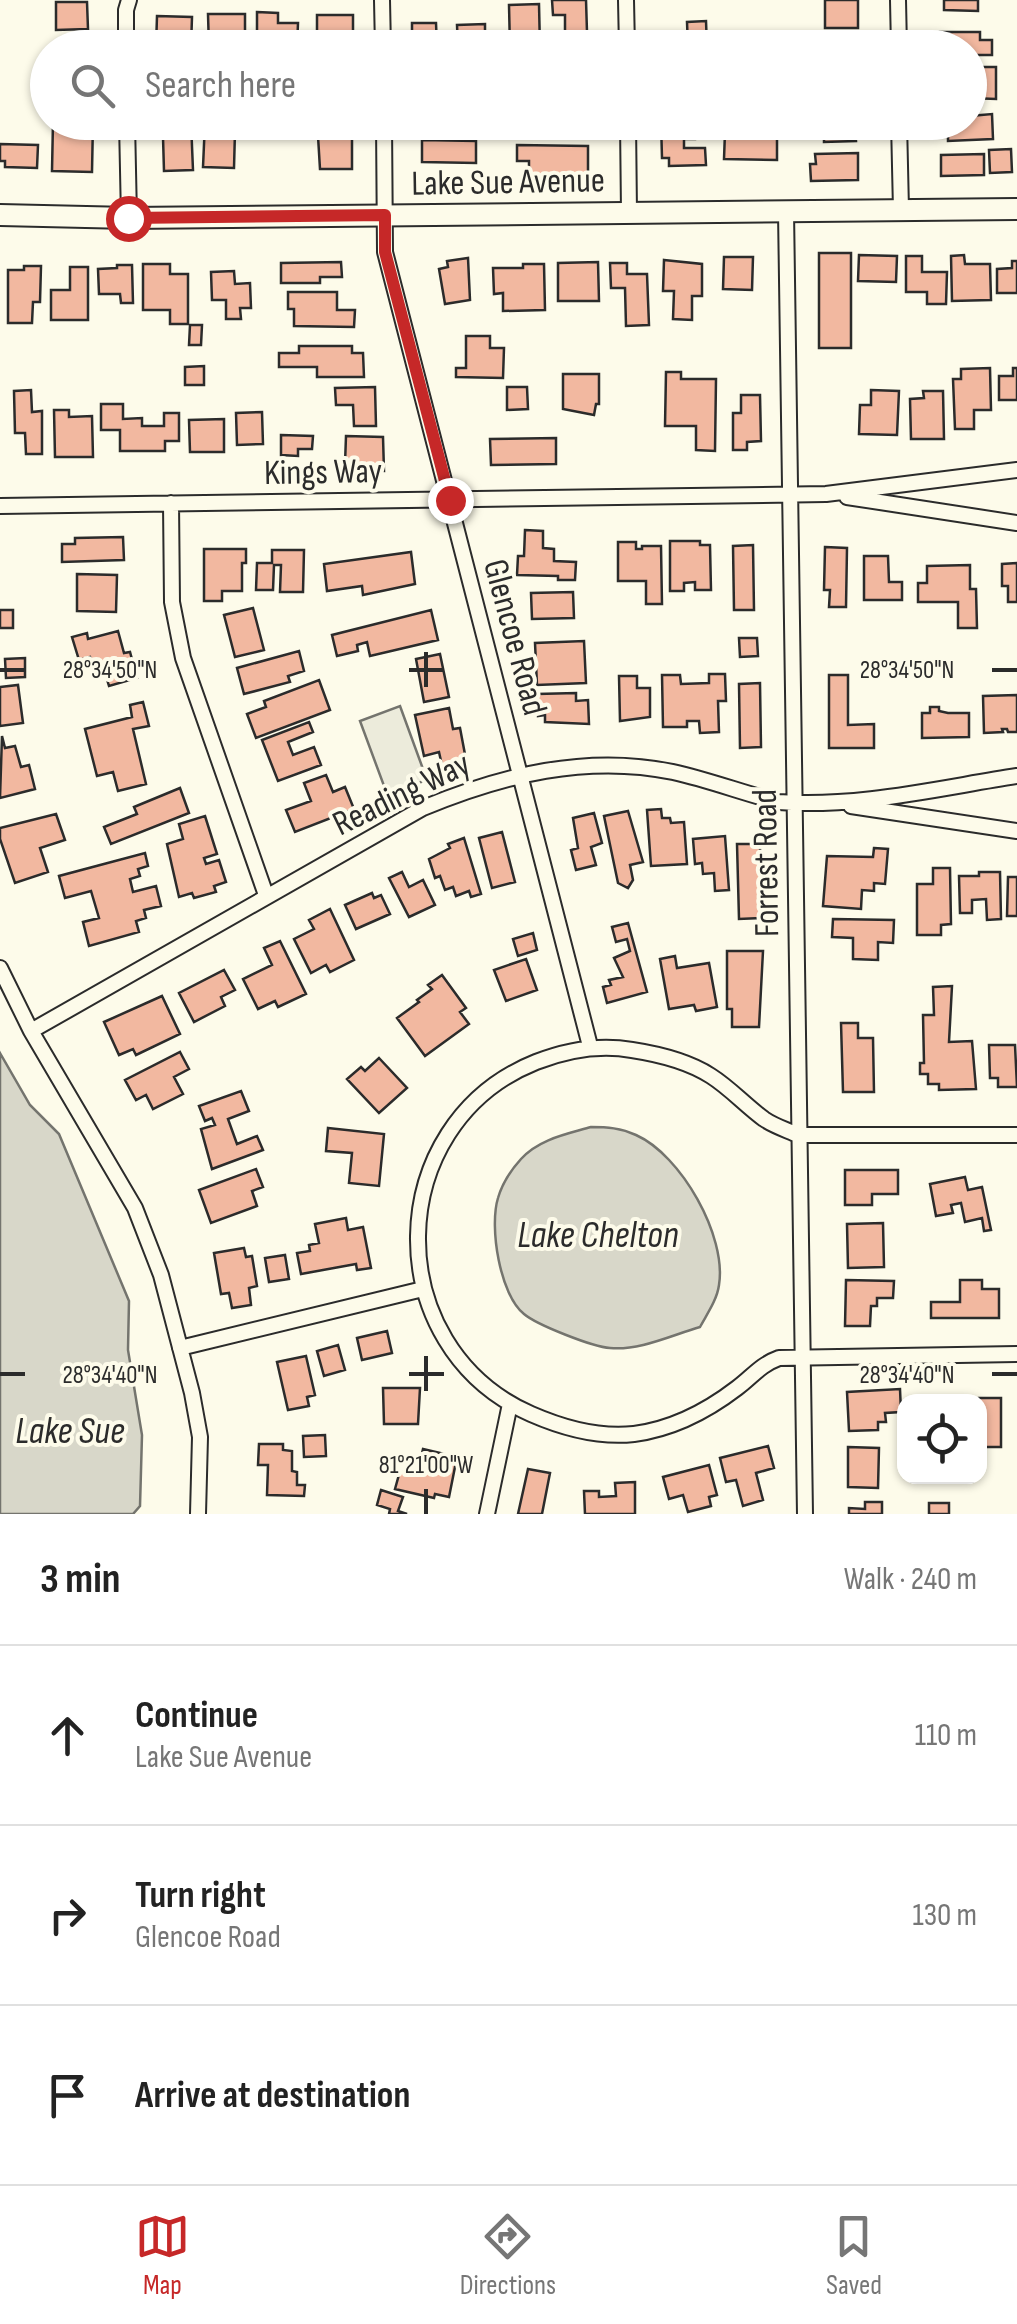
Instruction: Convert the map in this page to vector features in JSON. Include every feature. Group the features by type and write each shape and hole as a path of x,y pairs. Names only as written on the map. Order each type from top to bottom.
{"street":[{"path":"126,30 129,0"},
{"path":"382,0 382,30"},
{"path":"626,0 627,30"},
{"path":"898,0 898,30"},
{"path":"128,140 128,218"},
{"name":"Glencoe Road","path":"384,140 385,252 590,1046"},
{"path":"628,140 629,213"},
{"path":"900,140 900,210"},
{"name":"Lake Sue Avenue","path":"0,215 128,218 1017,210"},
{"name":"Forrest Road","path":"786,211 805,1514"},
{"name":"Kings Way","path":"0,506 826,494 1017,470"},
{"name":"Kings Way","path":"826,494 1017,523"},
{"path":"171,503 172,602 183,658 266,896"},
{"name":"Reading Way","path":"31,1030 423,808 476,786 521,774 580,766 670,771 778,802 794,803 835,803 1017,776"},
{"name":"Reading Way","path":"835,803 1017,830"},
{"path":"0,968 31,1030 135,1208 161,1276 200,1437 198,1514"},
{"path":"1017,1135 798,1135 766,1121 710,1075 676,1060 630,1049 590,1046 510,1072 482,1092 453,1128 433,1163 420,1204 416,1245 423,1288 437,1327 481,1385 510,1404 555,1424 584,1431 635,1434 679,1423 741,1386 761,1365 779,1358 1017,1354"},
{"path":"180,1348 423,1288"},
{"path":"488,1514 510,1404"}],"shaded area":[{"path":"400,706 427,780 387,794 360,721"}],"water":[{"name":"Lake Sue","path":"0,1053 30,1105 59,1134 129,1301 128,1350 142,1435 140,1506 133,1514 0,1514"},
{"name":"Lake Chelton","path":"591,1127 625,1131 653,1145 684,1178 697,1199 708,1221 720,1265 716,1296 700,1327 632,1347 602,1347 531,1319 516,1305 503,1277 496,1242 496,1211 504,1182 536,1147"}],"building":[{"path":"552,0 586,0 587,30 565,30 565,15 553,15"},
{"path":"825,0 858,0 858,28 825,28"},
{"path":"944,0 978,0 978,11 944,10"},
{"path":"56,2 87,2 88,29 56,30"},
{"path":"539,4 540,30 510,30 509,5"},
{"path":"257,12 278,13 278,23 298,23 298,30 257,30"},
{"path":"208,14 245,14 245,30 208,30"},
{"path":"317,15 353,15 353,30 317,30"},
{"path":"157,16 192,17 192,30 157,30"},
{"path":"706,21 706,30 687,30 687,22"},
{"path":"412,23 436,23 436,30 412,30"},
{"path":"485,24 485,30 457,30 457,25"},
{"path":"987,40 992,40 992,55 987,55"},
{"path":"987,67 996,67 996,99 987,99"},
{"path":"987,114 992,114 993,139 987,139"},
{"path":"53,140 93,140 92,172 52,171"},
{"path":"163,140 192,140 193,170 164,171"},
{"path":"204,140 235,140 234,168 203,167"},
{"path":"318,140 352,140 352,169 320,169"},
{"path":"422,140 476,141 476,163 422,162"},
{"path":"662,140 684,140 684,148 705,148 706,165 669,166 669,158 662,158"},
{"path":"725,140 777,140 777,160 724,159"},
{"path":"0,144 38,145 37,168 5,167 5,161 0,161"},
{"path":"517,145 588,146 588,178 529,177 529,161 517,161"},
{"path":"1011,149 1012,172 990,173 989,150"},
{"path":"858,153 858,180 811,181 810,164 816,164 815,154"},
{"path":"984,154 984,175 941,176 941,155"},
{"path":"819,253 851,253 851,348 819,348"},
{"path":"859,255 897,256 896,282 858,281"},
{"path":"964,255 965,264 990,264 991,300 952,301 951,256"},
{"path":"906,256 922,256 922,272 947,272 946,304 927,304 927,292 906,292"},
{"path":"724,257 753,257 752,290 723,289"},
{"path":"468,258 470,300 445,304 439,269 448,267 447,261"},
{"path":"664,260 702,264 702,296 692,296 692,320 673,319 674,291 663,291"},
{"path":"1012,261 1017,261 1017,293 997,293 997,269 1012,268"},
{"path":"341,262 342,277 320,277 320,283 281,283 281,263"},
{"path":"598,262 599,301 558,301 558,263"},
{"path":"610,263 627,263 627,274 647,274 649,325 626,326 625,288 611,288"},
{"path":"143,264 170,264 170,274 188,274 188,324 170,324 170,310 143,310"},
{"path":"523,264 544,264 545,310 503,311 503,293 494,294 493,268 523,268"},
{"path":"132,265 133,303 121,303 120,294 99,294 98,269"},
{"path":"24,266 41,266 40,302 33,302 32,323 8,323 8,270 24,270"},
{"path":"70,267 88,267 88,320 51,320 51,290 70,290"},
{"path":"234,271 235,284 250,283 251,308 240,308 241,319 226,319 226,300 212,300 211,272"},
{"path":"288,292 337,292 337,310 355,310 354,327 294,326"},
{"path":"190,325 202,325 201,345 189,345"},
{"path":"466,336 490,336 490,348 504,348 503,378 456,377 456,368 466,368"},
{"path":"299,346 352,346 352,353 363,353 364,377 317,377 317,367 279,367 279,353 299,353"},
{"path":"204,366 204,385 185,385 185,367"},
{"path":"990,368 991,410 974,410 974,429 955,429 953,379 961,379 961,369"},
{"path":"1013,368 1017,368 1017,400 999,400 999,376 1013,376"},
{"path":"666,372 681,372 681,379 716,379 715,451 696,450 696,426 665,426"},
{"path":"563,374 599,374 599,404 594,415 563,409"},
{"path":"375,387 376,426 354,426 353,405 336,405 335,388"},
{"path":"507,387 527,387 528,409 507,410"},
{"path":"31,390 32,412 42,411 42,454 26,454 25,433 15,433 14,391"},
{"path":"871,390 899,391 897,435 859,434 860,405 871,405"},
{"path":"923,391 943,391 944,439 911,439 910,399 924,398"},
{"path":"741,395 760,395 761,441 747,442 747,450 733,450 733,413 741,413"},
{"path":"101,404 123,404 123,419 142,418 142,426 164,426 164,413 179,413 179,441 165,441 165,451 120,451 120,430 101,430"},
{"path":"54,410 69,410 69,417 92,416 93,457 55,457"},
{"path":"262,412 263,444 237,445 236,413"},
{"path":"224,419 224,452 190,452 189,420"},
{"path":"281,435 313,436 312,449 298,449 298,456 281,455"},
{"path":"346,436 383,437 384,471 367,470 367,464 345,464"},
{"path":"556,438 556,464 491,465 490,439"},
{"path":"525,530 543,531 543,548 554,549 554,561 576,562 575,580 517,575 518,556 524,556"},
{"path":"123,537 124,560 62,562 62,544 75,544 75,538"},
{"path":"670,541 710,545 711,590 695,590 695,582 684,583 684,591 670,591"},
{"path":"618,542 636,542 636,549 661,546 662,604 646,604 646,581 618,581"},
{"path":"753,545 754,610 734,610 733,546"},
{"path":"825,547 847,548 846,607 829,607 830,590 824,590"},
{"path":"204,549 246,549 242,591 222,591 222,601 204,601"},
{"path":"272,550 304,550 303,592 280,592 281,565 274,565 273,590 256,590 257,563 272,563"},
{"path":"411,552 415,584 363,595 362,586 327,591 324,564"},
{"path":"864,556 888,556 889,582 902,582 902,600 864,600"},
{"path":"1017,563 1017,602 1008,602 1008,586 1002,586 1002,564"},
{"path":"970,565 970,589 976,589 977,628 958,628 958,602 918,602 918,583 927,583 927,566"},
{"path":"77,574 117,575 116,612 77,611"},
{"path":"573,592 574,618 532,619 531,593"},
{"path":"253,608 264,650 235,657 224,615"},
{"path":"0,610 13,610 13,628 0,628"},
{"path":"431,610 438,640 370,656 367,642 357,645 358,651 337,656 332,635"},
{"path":"118,631 124,653 130,652 137,678 109,686 105,673 96,676 90,657 79,660 72,637 87,633 88,639"},
{"path":"739,638 757,638 758,656 740,657"},
{"path":"584,641 586,683 537,685 535,643"},
{"path":"299,651 304,671 288,676 290,682 244,694 237,668"},
{"path":"440,654 449,697 424,702 416,659"},
{"path":"25,658 25,677 6,678 5,659"},
{"path":"709,674 725,674 726,701 718,701 719,732 700,733 699,721 687,721 687,727 663,727 662,675 680,675 681,684 709,683"},
{"path":"829,675 848,675 848,725 874,724 874,748 829,748"},
{"path":"619,676 637,676 637,688 650,688 650,717 620,721"},
{"path":"319,680 330,710 256,738 247,714 266,707 264,701"},
{"path":"760,683 761,747 740,748 739,684"},
{"path":"18,685 23,723 0,726 0,687"},
{"path":"576,693 576,701 588,700 589,724 545,722 545,715 538,716 537,694"},
{"path":"1017,695 1017,732 1002,729 1003,732 984,733 983,696"},
{"path":"143,702 149,726 133,729 146,784 118,791 113,772 97,776 85,729 132,717 130,705"},
{"path":"930,707 948,713 969,713 969,737 922,738 922,713 930,713"},
{"path":"449,708 453,729 460,728 467,765 443,770 439,752 424,756 415,715"},
{"path":"309,722 313,732 288,742 293,755 314,747 321,765 278,781 262,740"},
{"path":"2,736 5,748 15,746 21,767 29,765 35,789 0,798"},
{"path":"326,775 333,792 345,787 354,809 295,832 286,810 311,801 304,783"},
{"path":"180,788 189,813 111,844 104,827 137,814 134,807"},
{"path":"661,809 662,818 670,818 671,823 684,822 687,864 651,866 647,810"},
{"path":"628,811 643,862 630,865 633,880 628,888 618,883 604,816"},
{"path":"594,813 602,843 591,847 596,865 576,870 571,850 578,848 573,818"},
{"path":"56,814 65,840 40,848 48,872 15,883 0,828"},
{"path":"205,816 217,854 204,858 206,864 219,860 226,882 214,886 216,892 179,897 167,844 183,839 179,824"},
{"path":"502,832 515,882 492,888 479,838"},
{"path":"725,836 729,890 715,891 714,873 703,874 702,863 695,864 693,839"},
{"path":"464,838 481,894 471,897 469,891 456,896 453,887 445,890 440,876 435,878 429,859 450,848 448,844"},
{"path":"737,844 760,844 761,918 739,919"},
{"path":"874,848 888,849 885,884 874,883 874,891 862,890 861,909 823,906 827,856 873,857"},
{"path":"145,853 148,866 138,869 140,876 130,879 133,892 156,886 161,906 144,910 146,918 136,921 139,932 89,946 83,922 99,918 91,891 65,898 59,876"},
{"path":"933,868 950,868 951,924 941,925 941,935 917,935 917,884 933,884"},
{"path":"402,872 409,887 423,880 435,905 409,917 389,878"},
{"path":"979,872 1000,872 1001,919 987,920 986,899 972,900 972,913 960,913 959,876 979,876"},
{"path":"1008,877 1017,877 1017,916 1007,916"},
{"path":"372,893 374,898 381,895 390,914 356,929 345,905"},
{"path":"330,909 354,960 330,972 326,965 311,973 294,939 314,929 309,920"},
{"path":"833,919 894,920 893,943 878,942 878,960 853,959 853,938 832,937"},
{"path":"628,923 647,992 607,1003 603,987 611,985 609,980 623,977 614,958 630,951 627,939 616,942 612,927"},
{"path":"533,933 537,950 518,956 513,939"},
{"path":"280,941 306,994 278,1007 275,1001 258,1009 243,979 272,965 264,948"},
{"path":"727,951 763,951 759,1027 732,1027 732,1009 727,1009"},
{"path":"675,956 677,968 709,963 717,1007 696,1011 694,1005 669,1009 660,959"},
{"path":"526,959 537,990 506,1001 494,970"},
{"path":"224,970 235,990 221,997 225,1006 194,1022 179,993"},
{"path":"442,975 466,1008 460,1012 469,1024 425,1056 397,1018 419,1002 432,989 428,985"},
{"path":"952,986 949,1042 972,1041 976,1089 939,1090 939,1084 928,1084 928,1074 920,1074 920,1063 924,1063 923,1015 934,1015 933,987"},
{"path":"162,996 180,1034 136,1055 133,1049 119,1055 104,1022"},
{"path":"841,1023 858,1023 858,1038 873,1038 874,1092 843,1092"},
{"path":"989,1045 1015,1045 1017,1087 998,1087 998,1078 990,1078"},
{"path":"180,1052 189,1069 174,1077 183,1094 153,1109 146,1095 136,1100 125,1080"},
{"path":"379,1058 407,1088 379,1113 347,1079 361,1067 365,1071"},
{"path":"241,1091 249,1111 228,1119 237,1144 257,1136 263,1150 212,1169 201,1129 215,1125 212,1118 205,1121 199,1106"},
{"path":"328,1128 384,1134 379,1186 349,1183 352,1153 326,1151"},
{"path":"256,1169 263,1187 252,1191 257,1206 211,1223 199,1190"},
{"path":"845,1170 898,1170 898,1194 872,1194 872,1205 845,1205"},
{"path":"965,1177 968,1190 982,1187 991,1230 984,1231 982,1218 965,1222 961,1203 951,1205 953,1213 936,1216 930,1184"},
{"path":"346,1218 348,1230 363,1227 371,1268 357,1270 356,1264 301,1274 297,1253 310,1251 309,1245 319,1243 315,1224"},
{"path":"883,1223 884,1267 848,1268 847,1224"},
{"path":"244,1248 246,1257 252,1256 257,1286 249,1288 251,1305 232,1308 229,1293 221,1294 214,1253"},
{"path":"285,1255 289,1279 269,1282 265,1258"},
{"path":"846,1280 894,1281 893,1298 877,1298 877,1306 871,1306 870,1326 845,1326"},
{"path":"960,1280 982,1280 982,1289 999,1289 999,1318 931,1318 931,1302 960,1302"},
{"path":"387,1331 392,1353 362,1360 357,1338"},
{"path":"338,1345 345,1370 324,1376 317,1351"},
{"path":"306,1356 315,1395 307,1397 309,1406 288,1410 277,1362"},
{"path":"383,1388 420,1388 418,1424 384,1424"},
{"path":"900,1389 897,1412 885,1413 886,1422 878,1422 878,1430 849,1431 847,1392"},
{"path":"987,1398 1001,1398 1001,1447 987,1447"},
{"path":"325,1435 326,1456 304,1457 303,1436"},
{"path":"259,1444 283,1444 283,1450 292,1451 292,1471 297,1472 297,1485 305,1485 304,1496 267,1495 268,1465 258,1465"},
{"path":"768,1446 774,1468 756,1473 763,1500 743,1506 736,1480 726,1482 720,1458"},
{"path":"848,1447 879,1448 878,1488 848,1487"},
{"path":"423,1449 457,1457 449,1497 435,1494 434,1498 395,1489 400,1471 417,1475"},
{"path":"709,1465 717,1495 709,1497 711,1506 688,1512 683,1495 669,1499 663,1477"},
{"path":"528,1469 550,1473 542,1514 518,1514"},
{"path":"635,1482 635,1514 585,1514 584,1491 599,1491 599,1497 616,1496 615,1483"},
{"path":"381,1490 403,1497 398,1511 407,1514 389,1514 390,1509 377,1505"},
{"path":"865,1502 882,1502 882,1514 849,1514 849,1508 865,1509"},
{"path":"929,1503 949,1503 949,1514 929,1514"}],"route":[{"path":"128,218 385,215 385,252 450,500"}]}
